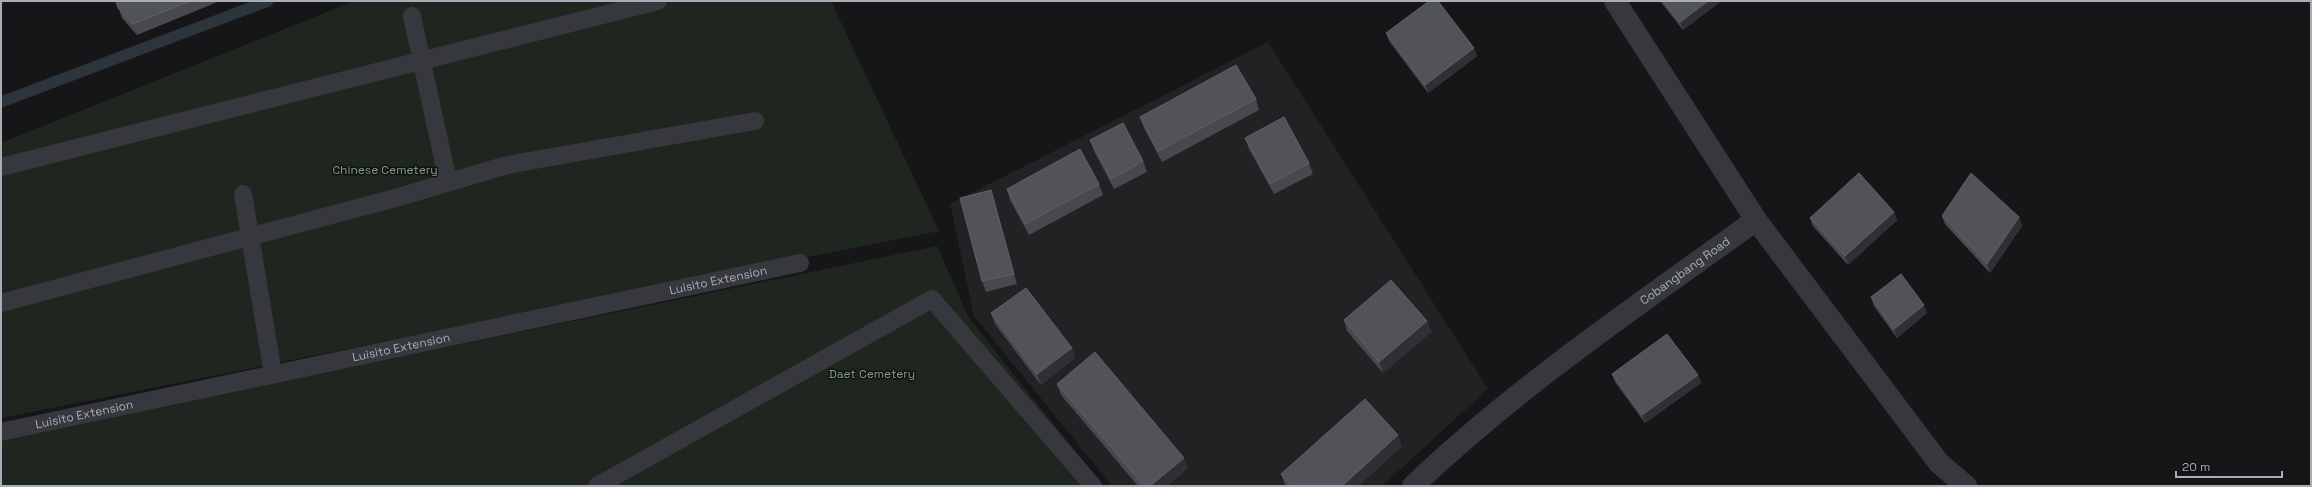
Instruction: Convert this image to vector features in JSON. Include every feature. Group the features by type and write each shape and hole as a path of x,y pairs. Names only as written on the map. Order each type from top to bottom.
{"street":[{"path":"1615,1 1756,220 1939,463 1966,486"},
{"name":"Cobangbang Road","path":"1412,486 1493,413 1536,378 1756,220"}],"lane":[{"path":"1,167 658,1"},
{"path":"412,16 448,182"},
{"path":"1,303 507,165 755,121"},
{"path":"243,194 273,374"},
{"name":"Luisito Extension","path":"1,432 800,263"},
{"path":"597,486 932,299 1093,486"}],"shaded area":[{"path":"1268,42 1488,389 1382,486 1112,486 974,316 950,204"}],"green space":[{"name":"Chinese Cemetery","path":"354,1 831,1 939,231 1,418 1,143"},
{"name":"Daet Cemetery","path":"937,246 969,318 1103,486 1,486 1,441 206,397"}],"building":[{"path":"116,1 190,1 133,24 118,8"},
{"path":"1429,1 1438,1 1474,48 1425,85 1386,33"},
{"path":"1663,1 1708,1 1680,22"},
{"path":"1236,65 1256,99 1158,151 1140,117"},
{"path":"1284,117 1309,163 1270,184 1245,138"},
{"path":"1123,123 1143,161 1111,179 1090,140"},
{"path":"1080,149 1099,184 1025,224 1007,189"},
{"path":"1859,173 1894,212 1845,256 1810,218"},
{"path":"1971,173 2019,217 1987,264 1942,216"},
{"path":"991,190 1014,274 982,281 960,198"},
{"path":"1901,274 1924,305 1894,329 1871,297"},
{"path":"1391,280 1427,321 1379,362 1344,320"},
{"path":"1026,288 1072,348 1037,374 991,313"},
{"path":"1667,334 1698,375 1642,415 1612,374"},
{"path":"1095,352 1184,458 1150,486 1144,486 1057,384"},
{"path":"1365,399 1398,435 1342,486 1292,486 1281,474"}],"waterway":[{"path":"1,102 268,1"}]}
